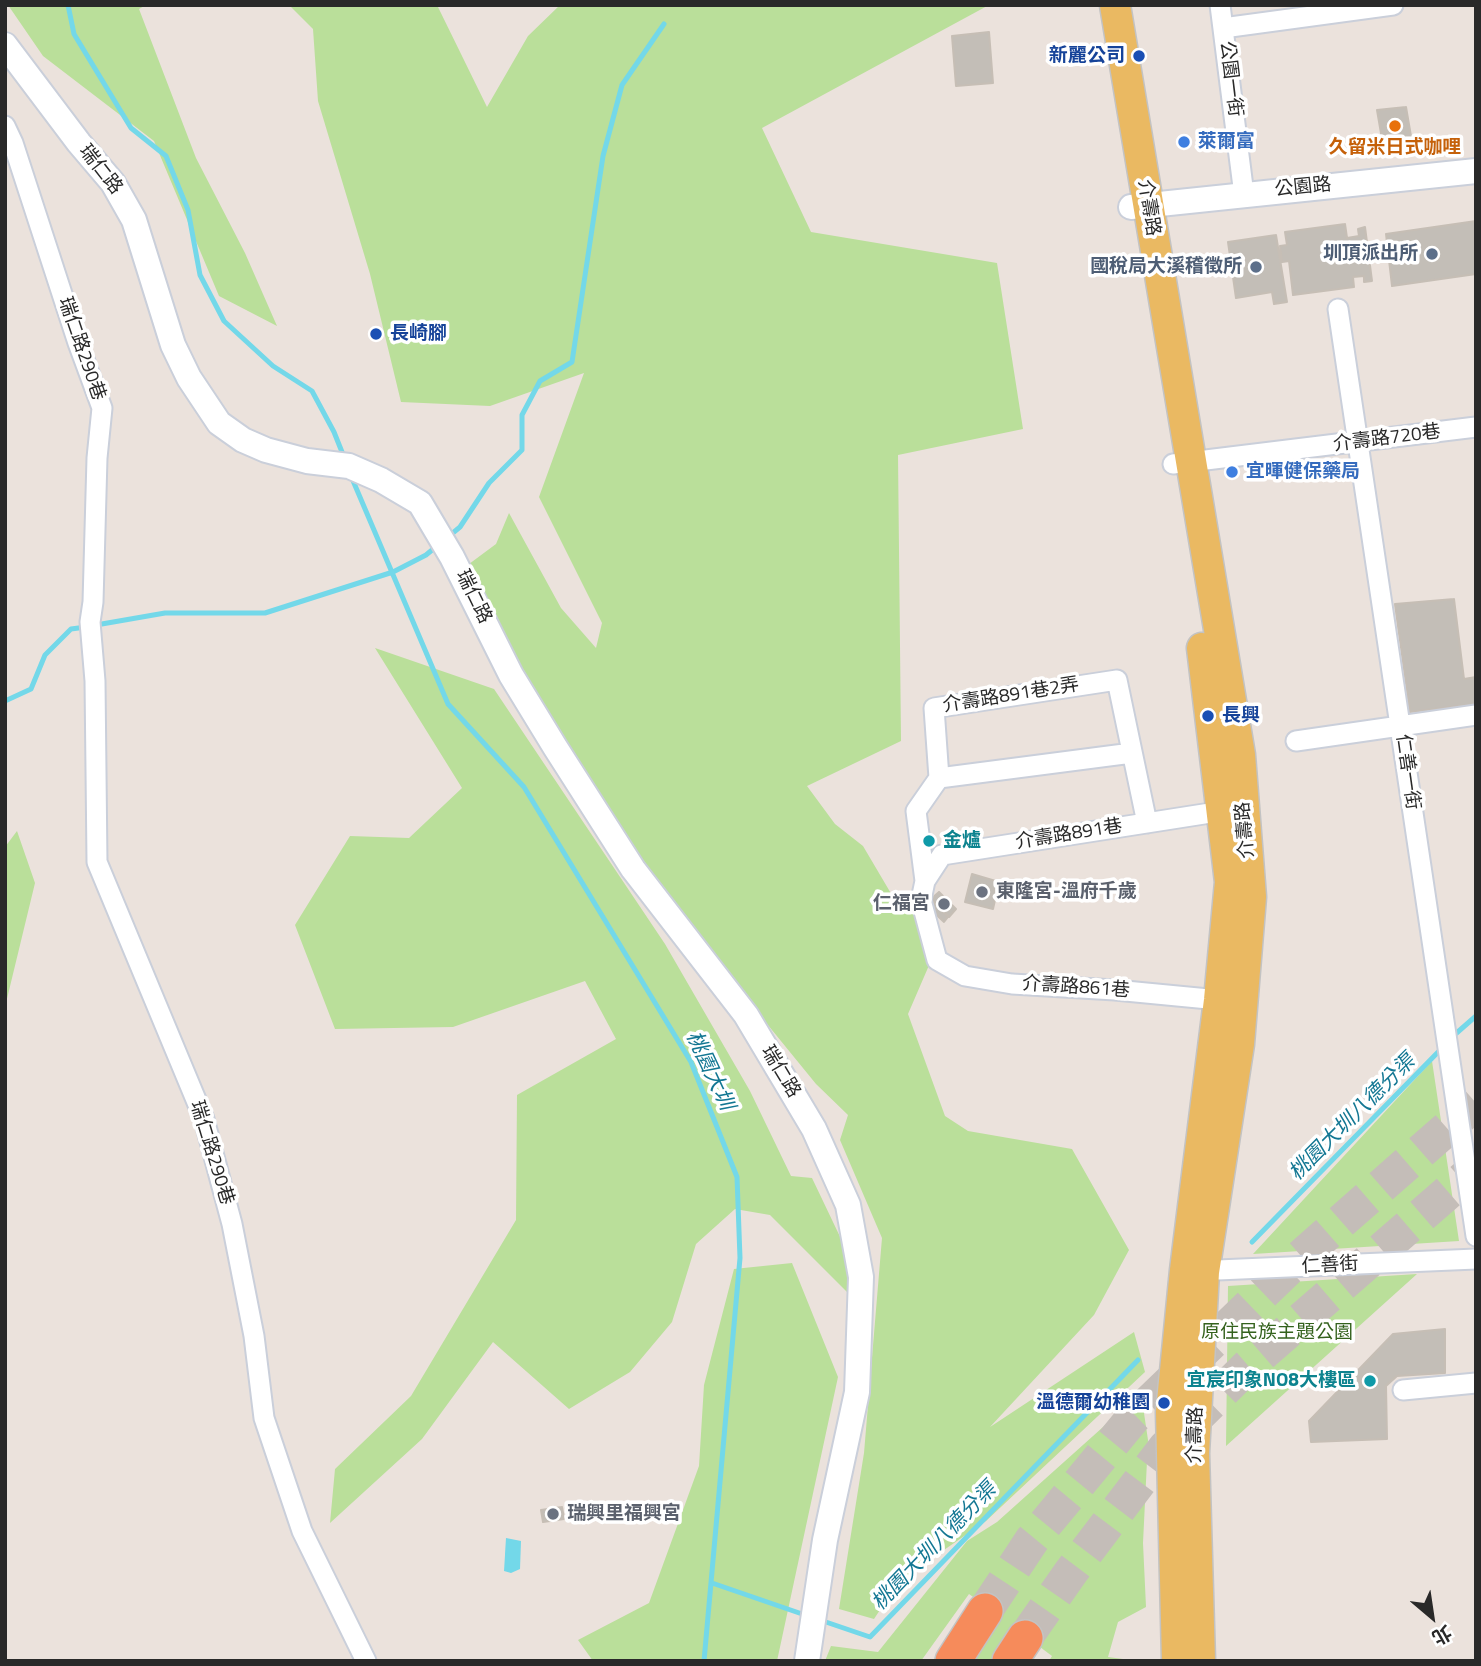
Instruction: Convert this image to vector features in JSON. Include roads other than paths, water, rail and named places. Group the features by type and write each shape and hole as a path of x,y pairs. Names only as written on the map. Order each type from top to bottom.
{"highway":[{"path":"953,1661 985,1611"}],"main road":[{"name":"介壽路","path":"1098,5 1139,206 1182,463 1240,754 1251,897 1239,1044 1194,1271 1171,1412 1177,1661"},
{"name":"介壽路","path":"1115,5 1139,206"},
{"name":"介壽路","path":"1182,463 1230,882 1194,1271 1194,1453 1200,1661"}],"street":[{"name":"公園一街","path":"1220,5 1244,195"},
{"path":"1223,27 1394,5"},
{"name":"瑞仁路","path":"5,44 79,143 113,183 134,220 173,345 189,378 219,423 243,440 266,450 307,461 349,466 382,480 420,503 452,556 511,675 555,747 633,869 746,1015 814,1129 848,1205 861,1277 857,1392 825,1540 807,1661"},
{"name":"瑞仁路290巷","path":"5,126 102,408 97,458 90,631 95,681 97,862 204,1119 232,1224 254,1336 264,1418 302,1531 366,1661"},
{"name":"公園路","path":"1139,206 1476,171"},
{"name":"仁善一街","path":"1338,309 1476,1236"},
{"name":"介壽路720巷","path":"1182,463 1476,427"},
{"name":"介壽路891巷2弄","path":"939,778 934,708 1117,680 1132,753"},
{"path":"1296,741 1476,715"},
{"path":"925,881 916,811 939,778 1132,753 1147,823"},
{"name":"介壽路891巷","path":"925,881 942,855 1223,811"},
{"name":"介壽路861巷","path":"925,881 921,901 937,960 965,976 1012,984 1219,1000"},
{"name":"仁善街","path":"1194,1271 1476,1259"},
{"path":"1404,1390 1476,1383"}],"water":[{"path":"506,1538 521,1541 520,1569 511,1573 504,1571"}],"waterway":[{"path":"68,5 74,34 131,128 166,156 188,210 200,275 224,321 273,366 312,391 344,457"},
{"path":"448,537 460,527 489,483 522,450 522,415 540,381 572,362 603,156 622,85 664,24"},
{"name":"桃園大圳","path":"351,476 448,704 524,787 691,1062 737,1177 740,1258 704,1661"},
{"path":"96,625 165,613 265,613 393,572 426,555 438,545"},
{"path":"5,701 31,689 45,655 71,629 86,627"},
{"name":"桃園大圳八德分渠","path":"1452,1037 1476,1016"},
{"name":"桃園大圳八德分渠","path":"1252,1242 1443,1047"},
{"name":"桃園大圳八德分渠","path":"820,1620 870,1637 1138,1360"},
{"name":"桃園大圳八德分渠","path":"712,1583 808,1616"}],"tunnel":[{"path":"985,1611 1032,1540 1133,1418 1296,1261 1476,1103"},
{"path":"1025,1638 1071,1572 1165,1448 1248,1366 1476,1168"}],"place":[{"name":"新麗公司","path":"1139,56"},
{"name":"久留米日式咖哩","path":"1395,126"},
{"name":"萊爾富","path":"1184,142"},
{"name":"圳頂派出所","path":"1432,254"},
{"name":"國稅局大溪稽徵所","path":"1256,267"},
{"name":"長崎腳","path":"376,334"},
{"name":"宜暉健保藥局","path":"1232,472"},
{"name":"長興","path":"1208,716"},
{"name":"金爐","path":"929,841"},
{"name":"東隆宮-溫府千歲","path":"982,892"},
{"name":"仁福宮","path":"944,904"},
{"name":"宜宸印象NO8大樓區","path":"1370,1381"},
{"name":"溫德爾幼稚園","path":"1164,1403"},
{"name":"瑞興里福興宮","path":"553,1514"}],"park label":[{"name":"原住民族主題公園","path":"1277,1333"}]}
